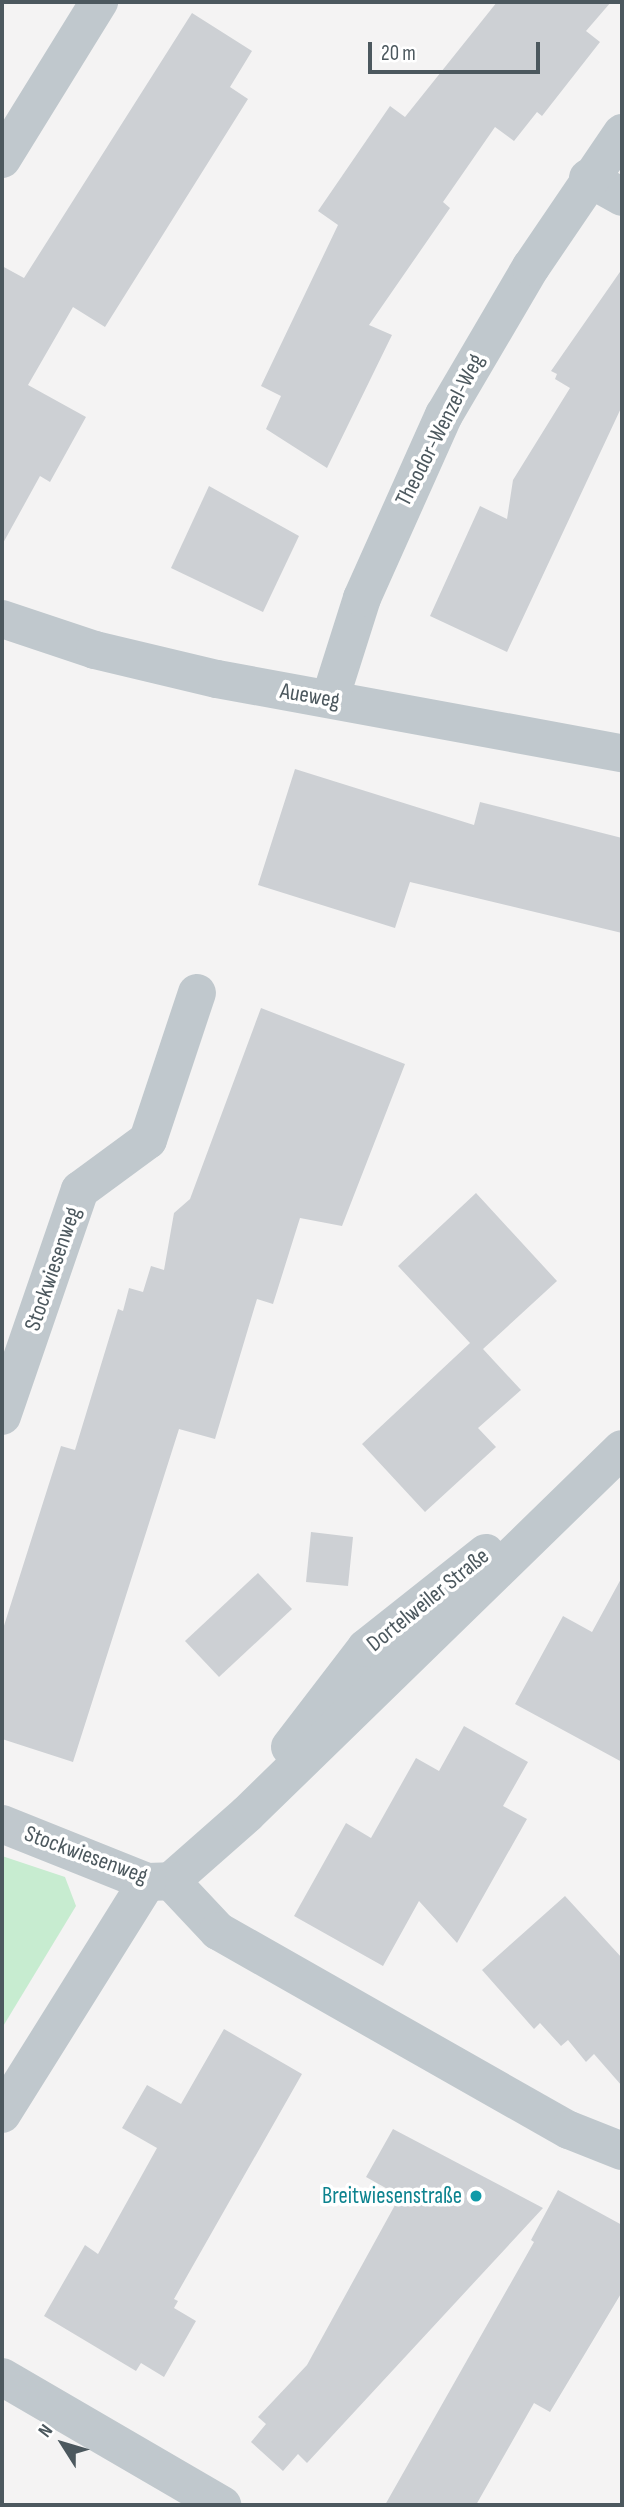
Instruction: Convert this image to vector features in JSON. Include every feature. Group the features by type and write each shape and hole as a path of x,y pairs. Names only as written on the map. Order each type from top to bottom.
{"street":[{"path":"2,159 99,2"},
{"name":"Theodor-Wenzel-Weg","path":"330,699 362,598 444,415 589,178 622,133"},
{"path":"589,178 622,197"},
{"name":"Aueweg","path":"2,619 95,650 217,679 622,753"},
{"name":"Stockwiesenweg","path":"2,1416 80,1190 148,1140 197,993"},
{"name":"Dortelweiler Straße","path":"2,2114 159,1881 247,1814 304,1725 366,1648 429,1594 587,1481 622,1449"},
{"name":"Stockwiesenweg","path":"2,1824 159,1881"},
{"path":"159,1881 218,1931 569,2130 622,2151"},
{"path":"2,2377 222,2505"}],"green space":[{"path":"2,1856 65,1877 76,1906 2,2028"}],"building":[{"path":"497,2 611,2 586,31 600,42 542,116 537,112 514,141 495,127 443,202 450,208 369,325 392,335 327,468 266,429 281,396 261,386 338,225 318,211 390,106 405,117"},
{"path":"192,13 252,51 230,87 248,99 105,327 73,307 28,385 86,417 50,482 40,476 2,545 2,266 24,278"},
{"path":"622,269 622,406 507,652 430,616 480,506 507,519 513,480 570,388 555,379 557,374 551,371"},
{"path":"209,486 299,536 263,612 171,568"},
{"path":"295,769 474,825 480,802 622,838 622,933 410,882 395,928 258,885"},
{"path":"261,1008 405,1064 342,1226 300,1218 273,1304 257,1299 215,1439 179,1429 73,1762 2,1739 2,1632 61,1446 75,1450 118,1309 123,1311 129,1288 143,1292 151,1266 164,1270 174,1213 190,1199"},
{"path":"476,1193 557,1281 483,1349 521,1390 478,1428 496,1447 425,1512 362,1444 470,1343 398,1266"},
{"path":"311,1532 353,1537 348,1586 306,1582"},
{"path":"258,1573 292,1609 219,1677 185,1641"},
{"path":"622,1577 622,1762 515,1704 563,1616 592,1632"},
{"path":"464,1726 528,1762 503,1806 527,1819 457,1943 419,1901 383,1966 294,1916 346,1823 371,1838 416,1758 439,1771"},
{"path":"565,1896 622,1958 622,2086 594,2054 586,2062 568,2040 561,2046 540,2023 534,2029 482,1970"},
{"path":"224,2029 302,2074 174,2299 178,2301 174,2308 196,2321 164,2377 141,2363 136,2371 44,2316 85,2245 98,2254 157,2148 122,2128 147,2085 181,2104"},
{"path":"393,2129 543,2208 307,2463 298,2454 283,2471 251,2442 266,2424 258,2417 307,2365 400,2196 366,2177"},
{"path":"558,2190 622,2225 622,2292 550,2412 534,2403 476,2505 385,2505 534,2242 531,2240"}],"place":[{"name":"Breitwiesenstraße","path":"476,2196"}]}
